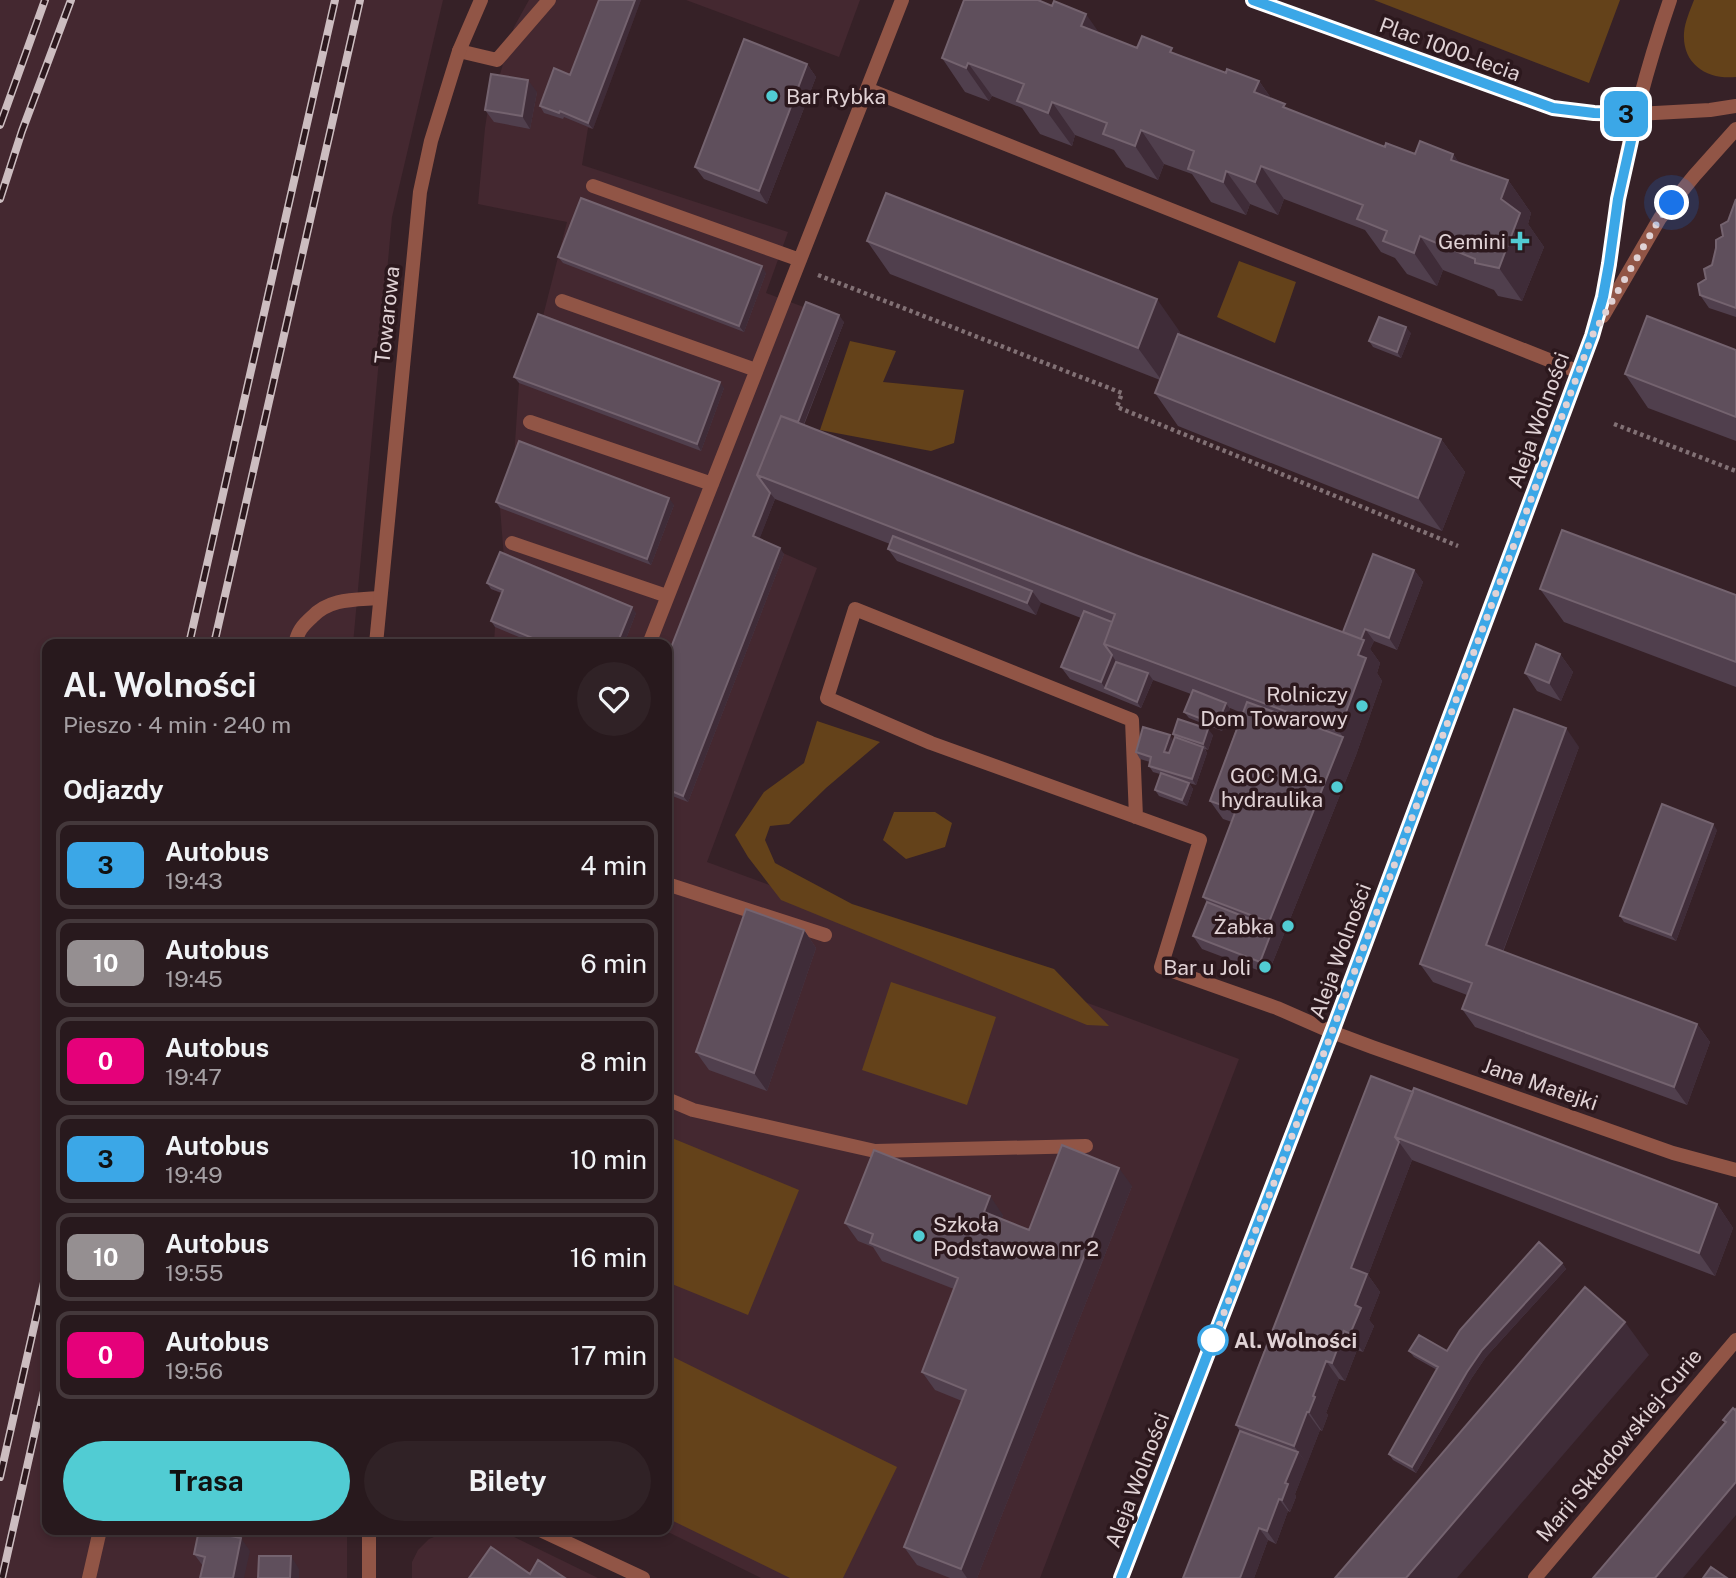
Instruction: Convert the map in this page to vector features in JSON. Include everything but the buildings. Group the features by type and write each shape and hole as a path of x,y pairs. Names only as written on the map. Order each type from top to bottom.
{"street":[{"name":"Towarowa","path":"376,639 420,192 431,141 459,51 481,0"},
{"path":"459,51 496,60 549,0"},
{"path":"651,639 902,0"},
{"name":"Plac 1000-lecia","path":"1253,0 1553,108 1637,114 1736,106"},
{"name":"Aleja Wolności","path":"1121,1578 1332,1032 1592,336 1603,297 1618,199 1637,114 1651,56 1670,0"},
{"path":"867,89 1579,372"},
{"name":"Aleja Wolności","path":"1592,336 1660,218 1736,129"},
{"path":"593,186 798,264"},
{"path":"562,301 756,370"},
{"path":"530,422 712,484"},
{"path":"512,543 667,596"},
{"path":"296,639 298,630 320,608 344,600 379,598"},
{"path":"855,609 1132,720 1136,817 931,743 827,698 855,609"},
{"name":"Jana Matejki","path":"1136,817 1200,840 1161,967 1277,1008 1332,1032 1672,1153 1736,1170"},
{"path":"672,886 825,935"},
{"path":"672,1101 693,1110 875,1151 1086,1146"},
{"name":"Marii Skłodowskiej-Curie","path":"1535,1578 1736,1340"},
{"path":"89,1578 99,1535"},
{"path":"369,1535 369,1578"},
{"path":"551,1535 643,1578"}],"path":[{"path":"798,264 1122,393 1117,407 1458,546"},
{"path":"1614,424 1736,471"}],"shaded area":[{"path":"0,0 443,0 392,217 353,639 42,639 42,1535 347,1535 347,1578 0,1578"},
{"name":"Szkoła Podstawowa nr 2","path":"529,0 641,0 593,129 588,128 582,165 788,232 766,293 844,322 758,542 817,568 707,862 1239,1059 1040,1578 761,1578 672,1534 672,639 494,639 495,627 507,596 491,589 504,558 500,508 513,473 519,383 542,320 567,222 478,204 491,89 498,81 514,27"},
{"path":"686,0 860,0 839,57"},
{"path":"1374,0 1620,0 1589,83"},
{"path":"1694,0 1736,0 1736,77 1706,73 1698,68 1687,53 1684,33"},
{"path":"1239,261 1296,282 1275,343 1217,317"},
{"path":"850,341 896,351 883,382 964,390 954,443 931,451 820,430"},
{"path":"817,721 880,742 789,824 770,826 765,840 775,863 852,904 1054,969 1109,1026 1087,1025 781,900 735,835 764,792 804,763"},
{"path":"894,812 935,812 952,823 945,847 906,859 883,840"},
{"path":"891,982 996,1017 967,1105 862,1070"},
{"path":"672,1138 799,1190 748,1315 672,1284"},
{"path":"672,1356 897,1467 843,1578 790,1578 672,1520"},
{"path":"439,1535 510,1535 598,1578 412,1578 412,1562 418,1550 429,1539"}],"railway":[{"path":"0,125 45,0"},
{"path":"0,199 22,131 71,0"},
{"path":"190,639 335,0"},
{"path":"215,639 360,0"},
{"path":"0,1477 42,1291"},
{"path":"2,1578 42,1400"}],"bus line":[{"name":"3","path":"1121,1578 1332,1032 1592,336 1603,297 1618,199 1637,114 1553,108 1253,0"}],"place":[{"name":"Bar Rybka","path":"772,96"},
{"name":"Gemini","path":"1520,241"},
{"name":"Rolniczy Dom Towarowy","path":"1362,706"},
{"name":"GOC M.G. hydraulika","path":"1337,787"},
{"name":"Żabka","path":"1288,926"},
{"name":"Bar u Joli","path":"1265,967"},
{"name":"Szkoła Podstawowa nr 2","path":"919,1236"},
{"name":"Al. Wolności","path":"1213,1340"}],"route":[{"path":"1213,1340 1212,1344 1332,1032 1592,336 1660,218 1672,203"}]}
